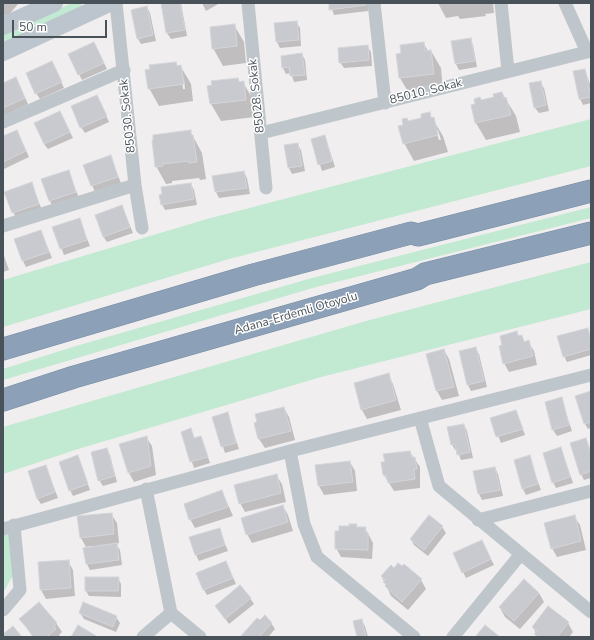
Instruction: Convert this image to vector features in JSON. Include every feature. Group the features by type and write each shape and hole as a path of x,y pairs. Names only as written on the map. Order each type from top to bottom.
{"highway":[{"path":"411,233 417,221 591,177"},
{"path":"3,349 253,275 411,233 418,235 591,191"},
{"name":"Adana-Erdemli Otoyolu","path":"3,400 74,377 418,279 425,274 591,233"},
{"path":"418,279 430,288 591,248"}],"main road":[{"path":"3,26 54,3"},
{"path":"3,52 89,7 109,3"}],"street":[{"name":"85030. Sokak","path":"116,3 135,185 142,228"},
{"name":"85028. Sokak","path":"248,3 266,188"},
{"path":"374,3 385,103"},
{"path":"501,3 508,71"},
{"path":"565,3 589,52"},
{"name":"85010. Sokak","path":"261,133 589,52"},
{"path":"3,122 124,70"},
{"path":"3,226 135,185"},
{"path":"3,610 20,590 9,527 290,451 591,375"},
{"path":"420,418 439,486 520,555 591,612"},
{"path":"290,451 304,524 317,557 414,637"},
{"path":"146,489 171,613 200,637"},
{"path":"478,520 591,491"},
{"path":"453,637 520,555"},
{"path":"143,637 171,613"}],"green space":[{"path":"72,3 80,3 82,6 3,44 3,34"},
{"path":"591,119 591,166 229,259 3,327 3,280 207,219"},
{"path":"591,207 591,218 316,287 3,380 3,369 76,346 312,278"},
{"path":"591,262 591,309 321,377 78,449 3,474 3,427 366,321"},
{"path":"11,533 13,575 3,593 3,536"}],"building":[{"path":"161,3 180,3 185,30 166,33"},
{"path":"329,3 365,3 366,5 329,10"},
{"path":"147,6 153,35 137,39 131,10"},
{"path":"297,21 299,40 276,42 274,23"},
{"path":"235,24 237,46 212,49 210,27"},
{"path":"471,38 475,61 455,64 451,41"},
{"path":"94,42 104,63 78,75 68,54"},
{"path":"424,42 425,51 431,50 434,74 399,78 396,54 401,53 400,45"},
{"path":"368,45 369,60 339,63 338,48"},
{"path":"302,53 305,75 290,76 289,67 282,68 281,56"},
{"path":"52,61 62,82 35,94 26,73"},
{"path":"176,62 177,66 181,65 184,84 148,89 145,70 150,69 149,65"},
{"path":"585,69 591,97 579,99 573,71"},
{"path":"16,77 25,98 3,108 3,83"},
{"path":"238,78 239,82 244,81 246,100 210,104 207,86 212,85 211,81"},
{"path":"541,81 546,105 534,108 529,83"},
{"path":"502,92 504,98 506,97 511,115 475,123 471,105 475,104 474,99 480,97 481,100 494,97 493,94"},
{"path":"97,95 107,116 80,128 71,106"},
{"path":"60,111 70,132 44,144 34,123"},
{"path":"430,112 431,118 434,117 438,135 403,144 398,126 403,125 402,119 407,118 408,121 421,118 421,114"},
{"path":"17,130 26,151 3,162 3,136"},
{"path":"191,130 197,162 189,163 189,161 162,164 163,166 155,167 152,140 153,135"},
{"path":"325,135 332,161 318,165 311,139"},
{"path":"298,143 302,166 288,168 284,145"},
{"path":"111,155 118,177 91,186 83,165"},
{"path":"69,170 76,192 49,201 41,179"},
{"path":"244,171 247,188 215,192 212,176"},
{"path":"32,182 39,204 12,213 4,192"},
{"path":"191,183 194,199 161,205 159,195 162,194 161,187"},
{"path":"122,205 130,227 103,237 95,215"},
{"path":"80,218 87,240 60,249 52,227"},
{"path":"41,230 49,252 22,261 14,239"},
{"path":"588,328 591,340 591,349 563,357 557,336"},
{"path":"517,331 518,336 522,335 524,342 529,340 533,356 503,364 499,346 502,345 500,336"},
{"path":"476,347 484,381 467,385 459,351"},
{"path":"444,349 454,387 436,391 426,354"},
{"path":"389,373 396,400 361,410 354,383"},
{"path":"591,391 591,422 584,424 575,396"},
{"path":"562,397 569,425 552,430 545,402"},
{"path":"284,407 291,431 258,439 254,423 257,422 255,414"},
{"path":"516,410 523,429 496,437 490,418"},
{"path":"228,412 236,443 221,447 212,417"},
{"path":"464,424 470,452 457,455 455,444 451,445 447,427"},
{"path":"191,428 194,438 201,436 208,457 190,462 181,432"},
{"path":"147,436 151,466 128,473 119,444"},
{"path":"586,438 591,454 591,471 580,475 570,443"},
{"path":"561,447 570,477 552,483 543,453"},
{"path":"107,448 115,476 98,481 91,452"},
{"path":"410,451 412,458 415,457 417,469 414,469 415,479 388,483 386,475 383,475 381,462 385,462 383,454"},
{"path":"78,455 88,484 69,491 59,462"},
{"path":"530,455 538,484 522,489 514,460"},
{"path":"350,461 353,482 318,486 315,465"},
{"path":"46,465 55,492 37,499 28,471"},
{"path":"495,467 500,490 478,494 473,471"},
{"path":"277,474 281,493 239,504 234,485"},
{"path":"222,490 228,507 189,520 184,504"},
{"path":"283,505 288,522 246,535 241,518"},
{"path":"112,513 114,534 80,538 77,516"},
{"path":"429,515 443,526 424,550 410,539"},
{"path":"575,515 581,541 551,549 544,523"},
{"path":"349,524 357,524 356,527 366,527 365,532 368,533 368,550 335,549 335,531 339,531 339,526 349,526"},
{"path":"220,528 225,545 195,555 189,537"},
{"path":"482,540 491,559 462,573 453,553"},
{"path":"117,543 119,560 86,564 83,548"},
{"path":"69,560 71,588 40,590 38,562"},
{"path":"226,561 233,578 203,590 196,573"},
{"path":"398,563 402,566 404,564 422,579 402,602 385,586 386,584 383,582 385,580 381,576 391,565 394,568"},
{"path":"85,577 119,577 118,591 85,591"},
{"path":"524,579 539,593 514,621 499,607"},
{"path":"240,585 251,598 225,619 215,606"},
{"path":"39,602 57,623 54,626 56,629 47,637 35,637 19,619"},
{"path":"83,602 117,616 113,627 79,613"},
{"path":"548,606 569,622 557,637 539,637 534,634 537,631 532,627"},
{"path":"265,615 272,623 259,637 240,637 257,618 260,620"},
{"path":"362,619 366,637 357,637 353,621"},
{"path":"78,625 98,637 71,637"},
{"path":"485,625 500,637 475,637"},
{"path":"13,626 22,637 3,637 3,634"}]}
